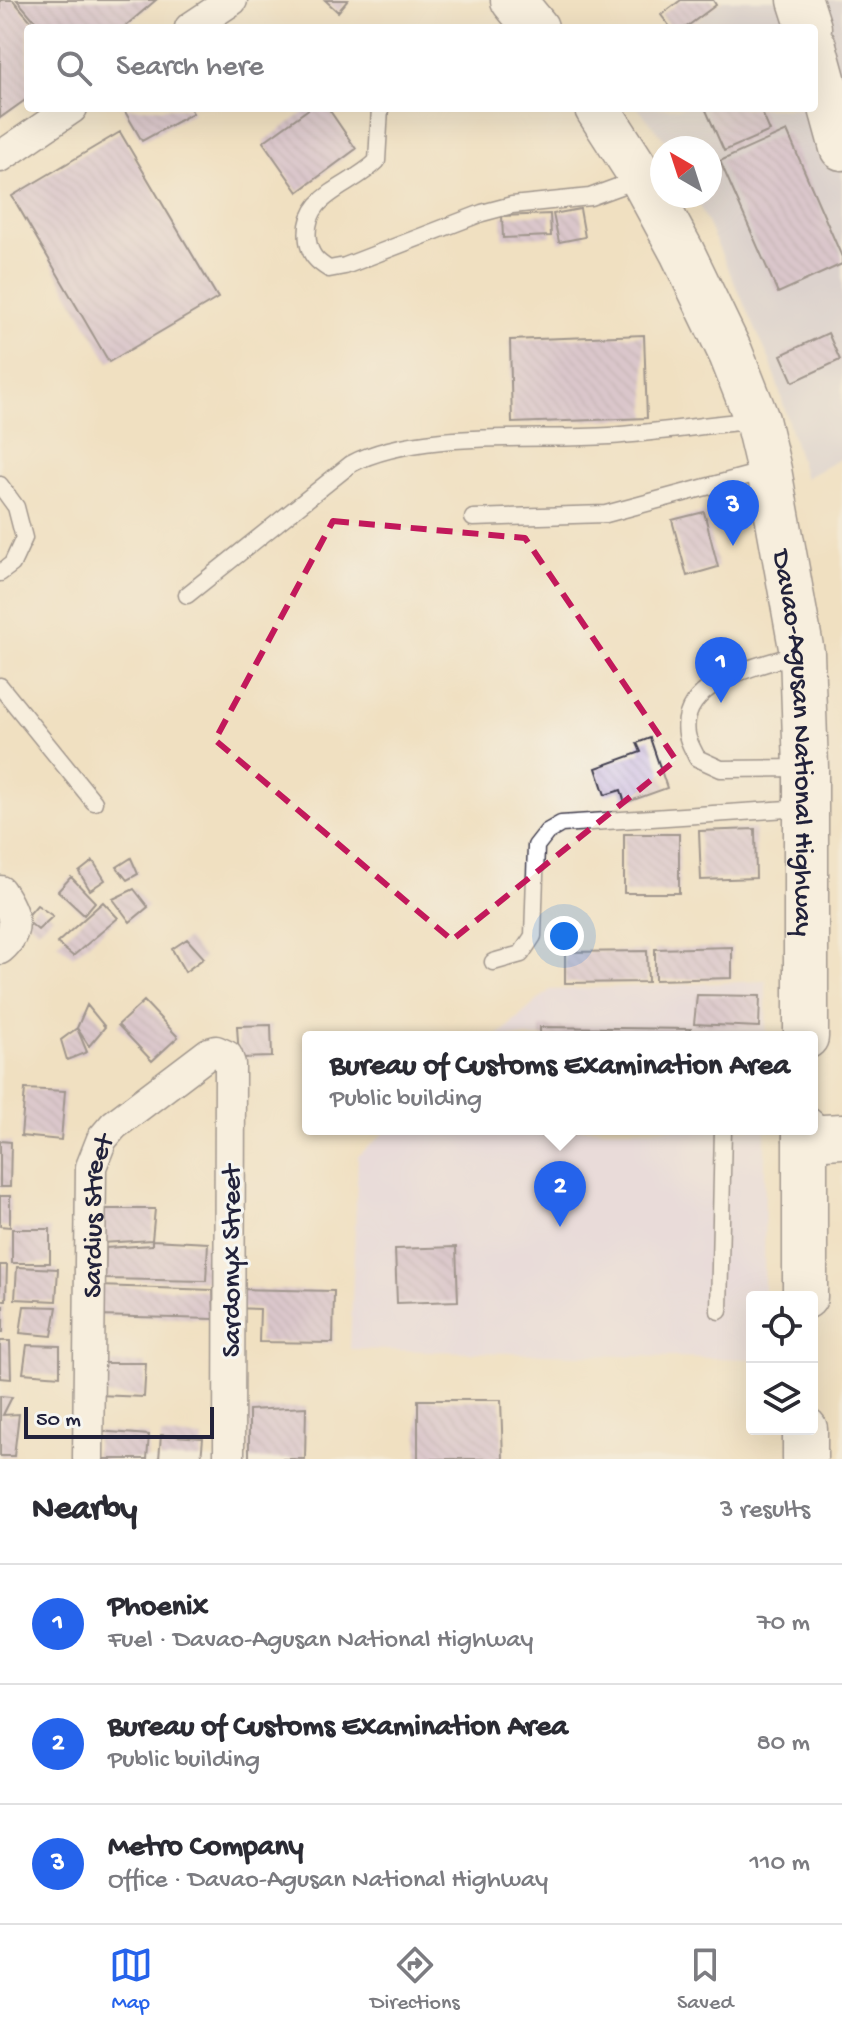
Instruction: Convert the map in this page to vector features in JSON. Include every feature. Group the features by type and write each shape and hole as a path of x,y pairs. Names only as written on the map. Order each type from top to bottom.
{"main road":[{"path":"513,0 533,24"},
{"path":"800,0 808,24"},
{"path":"818,61 842,148"},
{"name":"Davao-Agusan National Highway","path":"600,112 642,178 725,342 757,420 769,470 802,653 806,788 806,1031"},
{"path":"805,1291 817,1135"},
{"path":"805,1435 805,1459"}],"street":[{"path":"196,24 232,0"},
{"path":"0,157 66,112"},
{"path":"0,891 13,916 13,929 11,939 0,949"},
{"name":"Sardius Street","path":"88,1459 91,1167 95,1152 114,1125 209,1053 222,1052 230,1064"},
{"name":"Sardonyx Street","path":"229,1459 230,1064"}],"lane":[{"path":"380,112 377,161 365,173 322,199 310,211 306,225 309,249 316,262 329,269 345,266 482,213 512,205 590,197 642,178"},
{"path":"187,595 351,464 365,457 444,441 610,436 757,420"},
{"path":"473,518 606,514 769,470"},
{"path":"0,485 16,507 24,538 12,564 0,573"},
{"path":"802,653 718,680 691,706 687,734 697,758 721,769 806,788"},
{"path":"0,686 94,802"},
{"path":"493,962 521,954 533,936 536,846 547,832 561,824 806,788"},
{"path":"719,1311 723,1135"}],"highlighted area":[{"path":"333,521 525,538 676,760 452,940 215,740"}],"shaded area":[{"path":"723,0 842,0 842,458 805,478 771,363 700,208 722,208 722,136 661,136 641,112 818,112 818,24 693,24"},
{"path":"766,981 766,1031 503,1031 550,990"},
{"path":"382,1135 765,1135 764,1291 746,1291 746,1359 350,1349 358,1156"}],"building":[{"path":"0,0 13,0 34,24 24,24 24,101 0,118"},
{"path":"17,0 156,0 128,24 38,24"},
{"path":"325,0 348,0 338,12"},
{"path":"681,0 713,0 716,5 690,24 668,24 661,15"},
{"path":"125,112 193,113 142,141"},
{"path":"304,112 331,112 356,149 298,192 263,142"},
{"path":"707,112 762,112 770,131 724,151 722,136 717,136"},
{"path":"787,131 842,257 842,264 778,293 722,160"},
{"path":"120,132 218,298 109,362 12,196"},
{"path":"580,209 585,237 559,242 553,214"},
{"path":"550,214 551,236 503,238 502,216"},
{"path":"828,333 840,360 793,382 781,355"},
{"path":"644,335 647,418 512,423 510,340"},
{"path":"704,512 718,567 687,576 672,520"},
{"path":"650,738 667,788 625,803 621,790 605,795 596,768 641,752 637,743"},
{"path":"755,829 756,878 701,880 699,831"},
{"path":"624,834 679,834 679,893 624,893"},
{"path":"131,858 138,874 127,880 117,867"},
{"path":"93,861 105,880 90,890 79,872"},
{"path":"71,877 95,902 84,915 58,891"},
{"path":"134,889 148,907 130,922 113,899"},
{"path":"103,902 118,918 73,956 57,943"},
{"path":"37,905 53,916 38,930 25,919"},
{"path":"187,939 204,958 185,972 172,949"},
{"path":"732,947 732,978 655,980 655,949"},
{"path":"647,951 648,982 565,983 565,952"},
{"path":"697,995 760,996 759,1027 694,1024"},
{"path":"144,1001 178,1037 152,1061 118,1025"},
{"path":"87,1005 105,1027 89,1046 77,1028"},
{"path":"271,1025 272,1057 239,1058 237,1026"},
{"path":"540,1027 691,1029 691,1031 540,1031"},
{"path":"77,1028 87,1052 67,1060 61,1040"},
{"path":"25,1089 65,1091 61,1140 21,1136"},
{"path":"0,1141 11,1142 10,1187 0,1187"},
{"path":"0,1196 10,1196 10,1227 0,1226"},
{"path":"102,1209 155,1209 152,1240 101,1243"},
{"path":"12,1229 50,1229 50,1263 12,1263"},
{"path":"152,1240 208,1243 206,1281 105,1279 106,1248 152,1245"},
{"path":"456,1247 458,1301 397,1303 395,1249"},
{"path":"0,1265 7,1265 6,1300 0,1300"},
{"path":"17,1267 58,1269 56,1301 15,1299"},
{"path":"99,1286 213,1290 214,1319 97,1316"},
{"path":"235,1289 334,1291 333,1343 259,1342 260,1309 234,1308"},
{"path":"0,1306 3,1306 3,1332 0,1332"},
{"path":"24,1306 57,1307 52,1336 20,1333"},
{"path":"0,1341 10,1341 11,1379 0,1378"},
{"path":"27,1345 60,1346 60,1376 23,1373"},
{"path":"100,1363 146,1363 144,1397 98,1395"},
{"path":"0,1396 12,1397 3,1415 19,1414 14,1456 0,1456"},
{"path":"418,1400 501,1400 503,1459 418,1459"},
{"path":"306,1407 305,1459 249,1459 249,1410"},
{"path":"97,1431 149,1435 147,1459 95,1459"},
{"path":"161,1435 203,1438 201,1459 159,1459"}],"place":[{"name":"Metro Company","path":"733,546"},
{"name":"Phoenix","path":"721,703"},
{"name":"Bureau of Customs Examination Area","path":"560,1227"}]}
